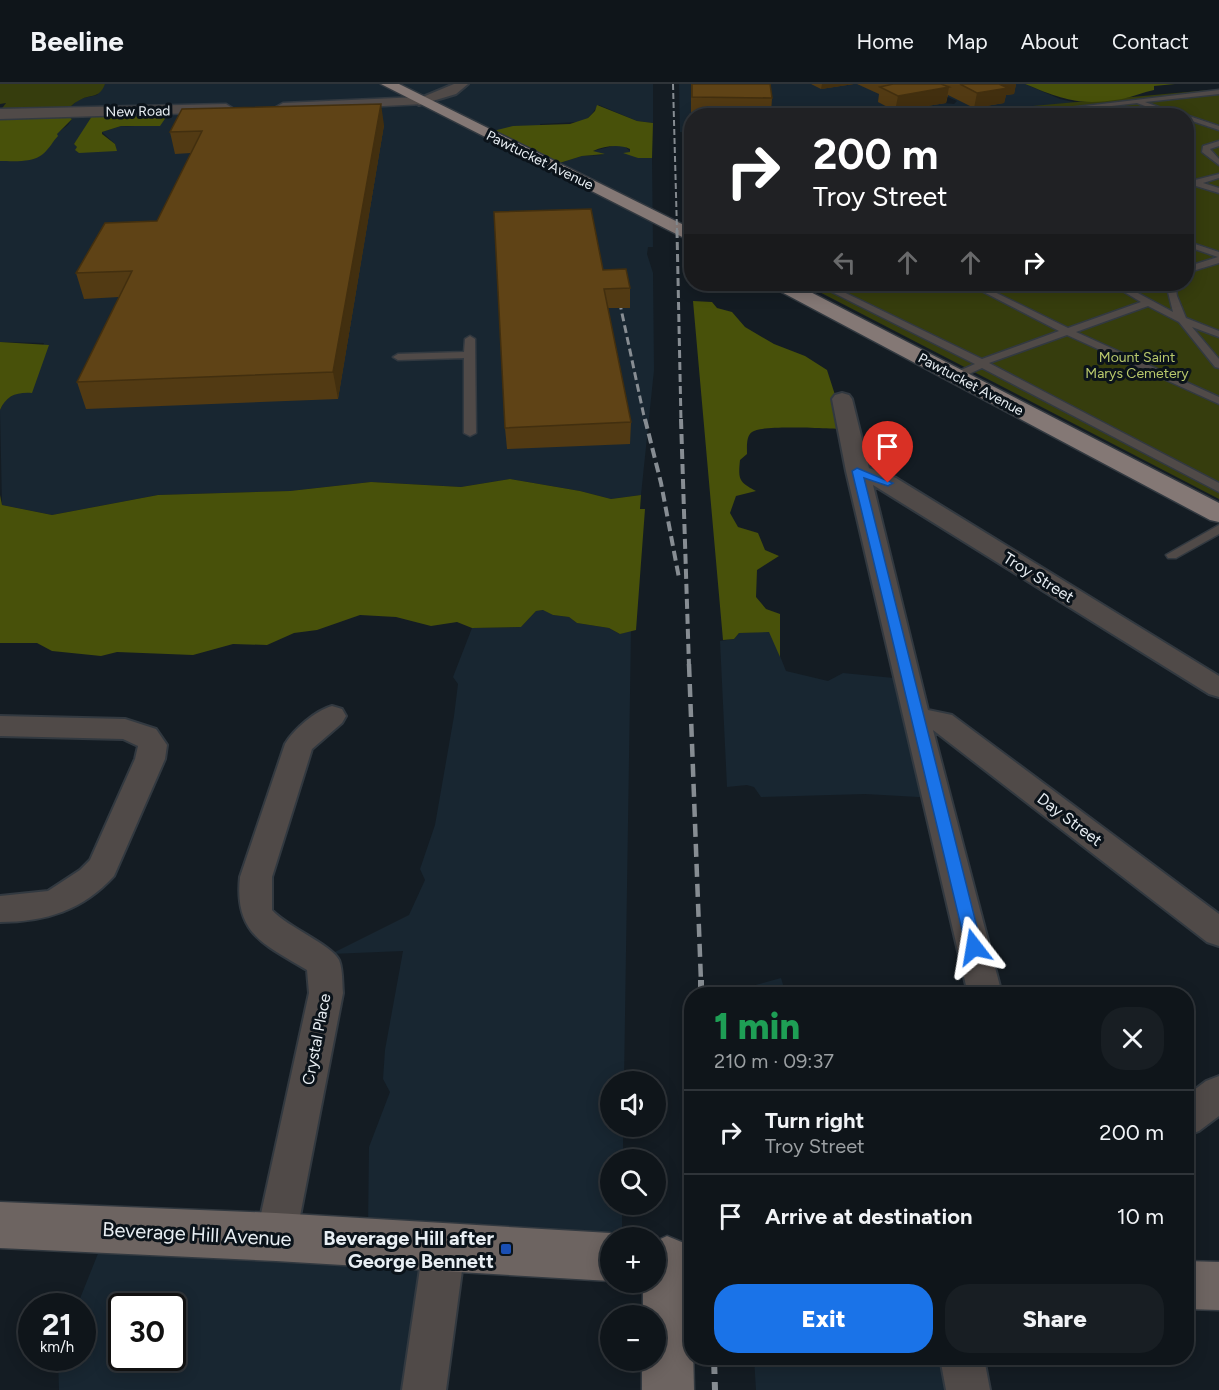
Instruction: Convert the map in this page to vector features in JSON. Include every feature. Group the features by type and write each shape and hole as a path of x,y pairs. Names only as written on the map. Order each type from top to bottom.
{"main road":[{"name":"Pawtucket Avenue","path":"388,84 684,233"},
{"name":"Pawtucket Avenue","path":"809,291 956,376 1219,514"},
{"name":"Beverage Hill Avenue","path":"0,1225 276,1237 600,1256"},
{"path":"668,1390 671,1260"},
{"path":"1194,1285 1219,1287"}],"street":[{"path":"269,107 419,101 452,91 462,84"},
{"name":"New Road","path":"0,114 245,108"},
{"path":"842,399 916,717 983,987"},
{"name":"Troy Street","path":"857,471 888,483 1219,688"},
{"name":"Crystal Place","path":"276,1237 326,993 326,978 323,963 270,929 256,913 254,898 256,877 299,744 332,716"},
{"name":"Day Street","path":"916,717 942,722 1219,932"},
{"path":"0,726 125,729 146,736 153,745 150,759 103,867 93,879 76,892 54,903 31,909 0,909"},
{"path":"1194,1113 1219,1093"},
{"path":"424,1390 444,1248"},
{"path":"963,1365 968,1390"}],"lane":[{"path":"1070,108 1219,92"},
{"path":"1134,101 1155,108"},
{"path":"1194,120 1219,128"},
{"path":"1219,143 1206,148 1215,155 1219,163"},
{"path":"1196,183 1219,176"},
{"path":"1196,183 1219,191"},
{"path":"1194,246 1219,255"},
{"path":"1194,268 1219,260"},
{"path":"813,291 981,363 1219,488"},
{"path":"986,291 1068,332 1219,401"},
{"path":"1128,291 1179,319 1219,334"},
{"path":"1172,291 1179,319 1219,365"},
{"path":"956,376 976,368 981,363 1149,302"},
{"path":"470,339 470,433"},
{"path":"398,357 469,355"},
{"path":"1196,477 1219,479"},
{"path":"1172,555 1219,529"}],"shaded area":[{"path":"105,84 653,84 653,123 637,121 599,105 588,118 578,122 540,124 553,165 582,156 603,155 593,151 617,145 623,145 638,158 652,158 653,247 648,247 647,254 653,273 654,370 641,495 611,499 580,491 510,479 461,487 371,482 290,491 158,495 52,515 2,505 0,410 4,401 15,394 24,392 44,343 0,342 0,161 27,160 40,156 56,134 72,119 66,111 79,99 97,95","holes":["91,122 135,127 121,126 102,132 115,144 116,151 77,147 74,144"]},
{"path":"679,84 902,84 944,103 954,104 957,101 918,84 1025,84 1060,99 1083,104 1050,108 684,108 684,132 680,132"},
{"path":"544,610 553,615 569,617 577,623 609,628 620,634 631,630 624,1071 600,1071 600,1137 623,1137 623,1149 600,1149 600,1215 622,1215 622,1227 600,1227 600,1247 460,1239 425,1390 59,1390 58,1371 96,1371 96,1293 82,1293 111,1221 368,1229 369,1147 390,1092 383,1079 385,1050 403,951 331,954 409,915 425,880 420,869 435,825 454,716 458,684 453,677 472,628 521,627 536,611"},
{"path":"770,631 786,671 828,681 843,673 904,679 936,798 865,794 761,797 754,787 747,785 727,787 720,641 734,639 739,633"},
{"path":"781,978 784,987 748,987"},
{"path":"754,1365 952,1365 957,1390 756,1390"}],"green space":[{"path":"0,84 105,84 100,92 78,101 66,111 0,111 6,103 0,104"},
{"path":"1025,84 1175,84 1154,86 1154,90 1126,98 1083,102 1062,98"},
{"name":"Mount Saint Marys Cemetery","path":"1209,90 1219,92 1219,499 818,291 1194,291 1194,108 1012,108"},
{"path":"597,105 637,121 653,123 652,158 638,158 623,153 630,152 630,149 612,146 593,151 605,154 582,156 553,165 489,132 513,126 570,124 588,118"},
{"path":"96,110 169,113 160,126 121,126 102,132 115,144 117,151 79,153 75,150 77,147 74,144"},
{"path":"0,112 72,119 39,157 23,161 0,161"},
{"path":"693,301 712,302 717,308 732,312 745,327 774,344 805,356 827,370 846,429 769,428 758,430 750,434 747,454 740,460 741,480 756,491 736,496 730,513 738,527 758,533 765,550 779,556 757,570 756,597 766,609 780,614 780,657 769,632 739,633 734,639 723,640"},
{"path":"0,342 49,345 32,393 12,396 5,401 0,410"},
{"path":"510,479 580,491 611,499 641,495 640,509 645,509 636,630 620,634 609,628 577,623 569,617 553,615 543,610 536,611 521,627 472,628 457,622 431,626 396,617 360,615 317,630 294,633 267,645 233,644 193,655 117,652 101,656 52,651 37,643 0,643 0,495 2,505 52,515 158,495 290,491 371,482 461,487"}],"building":[{"path":"692,84 770,84 772,98 692,97"},
{"path":"893,84 941,84 949,87 898,96 880,87"},
{"path":"960,84 999,84 1008,88 977,93"},
{"path":"381,104 333,372 77,382 132,271 76,273 105,223 157,221 202,131 170,132 182,109"},
{"path":"591,209 603,270 626,269 630,288 604,289 631,422 505,428 494,212"}],"railway":[{"path":"673,84 677,231"},
{"path":"677,230 681,421"},
{"path":"617,290 645,421"},
{"path":"645,419 661,483 679,578"},
{"path":"681,419 689,666"},
{"path":"689,664 701,982"},
{"path":"701,982 701,987"},
{"path":"714,1365 715,1390"}],"place":[{"name":"Beverage Hill after George Bennett","path":"506,1249"}],"route":[{"path":"888,483 857,471 974,947"}]}
